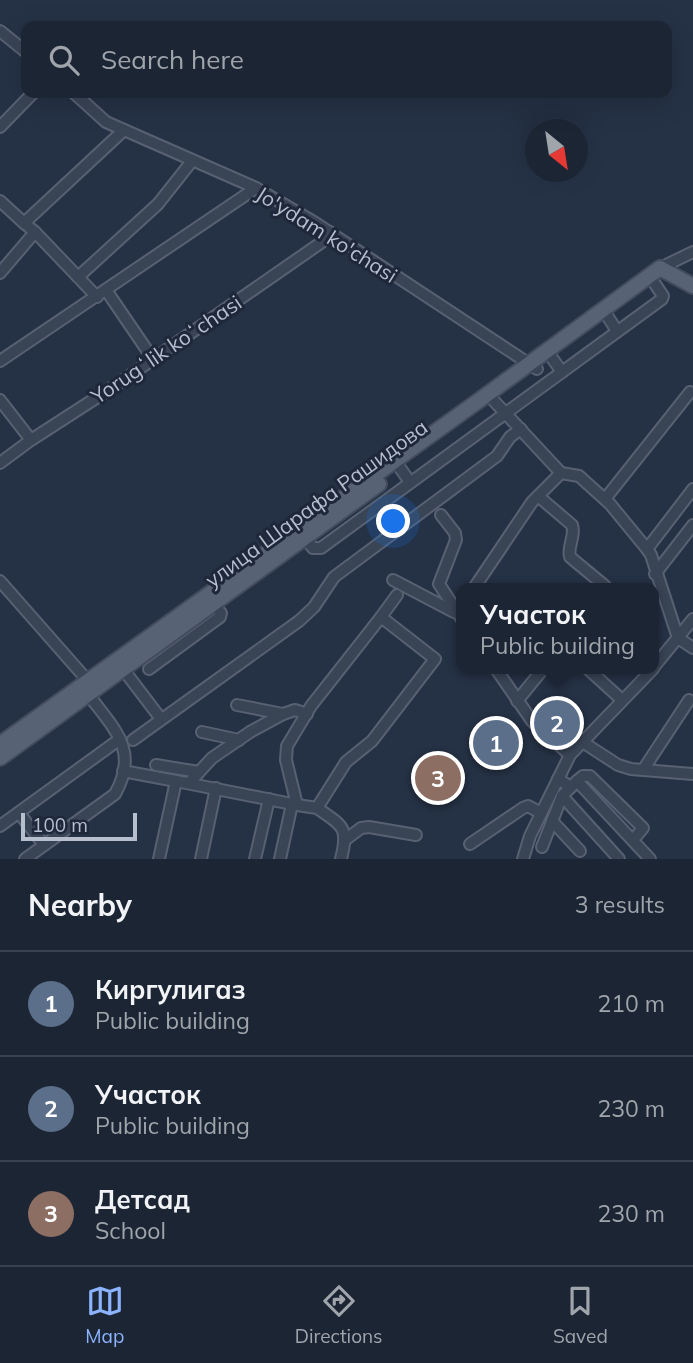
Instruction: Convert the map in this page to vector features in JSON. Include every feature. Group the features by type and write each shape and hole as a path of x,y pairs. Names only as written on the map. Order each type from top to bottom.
{"main road":[{"path":"0,744 88,688 658,276 693,286"},
{"name":"улица Шарафа Рашидова","path":"0,758 88,688 122,669 297,538 494,401 534,366 552,358 658,276"}],"street":[{"path":"0,31 21,48"},
{"path":"0,127 28,98"},
{"name":"Jo'ydam ko'chasi","path":"80,98 106,122 256,188 330,232 534,366"},
{"path":"24,223 124,130"},
{"path":"79,277 158,204 192,160"},
{"path":"0,361 256,188"},
{"path":"0,201 35,232 96,297"},
{"path":"0,273 35,232"},
{"name":"Yorugʻlik koʻchasi","path":"0,463 322,242 330,232"},
{"path":"297,538 313,548 321,548 662,299 658,276 690,253"},
{"path":"106,290 153,359"},
{"path":"608,317 617,331"},
{"path":"552,358 562,372"},
{"path":"605,499 692,393"},
{"path":"0,400 31,440"},
{"path":"494,401 561,473 579,476 605,499 651,555 658,583"},
{"path":"133,740 299,621 314,607 334,577 497,456 510,437 521,429"},
{"path":"400,468 411,482"},
{"path":"477,583 538,496 561,473"},
{"path":"647,549 693,489"},
{"path":"538,496 572,525 574,531 568,551 570,557 601,583"},
{"path":"441,515 455,533 456,540 439,584 456,607"},
{"path":"655,574 693,525"},
{"path":"393,580 456,611"},
{"path":"0,581 88,688 124,745 124,771 115,794 25,859"},
{"path":"659,585 678,638 693,648"},
{"path":"280,859 295,805 286,760 288,746 307,713 397,595"},
{"path":"149,669 220,617 221,614 213,603"},
{"path":"317,808 346,762 372,741 435,659 381,617"},
{"path":"659,659 693,619"},
{"path":"122,669 161,719"},
{"path":"499,674 532,721 570,755"},
{"path":"517,701 539,674"},
{"path":"593,674 622,700"},
{"path":"523,859 530,835 570,755 646,674"},
{"path":"643,770 689,700"},
{"path":"237,705 283,714"},
{"path":"189,783 212,758 239,740 283,714 295,710 307,713"},
{"path":"202,732 239,740"},
{"path":"0,826 120,738"},
{"path":"581,741 618,765 643,770 692,771"},
{"path":"156,765 199,772"},
{"path":"124,771 317,808 339,823 345,835 341,859"},
{"path":"558,779 574,784 650,859"},
{"path":"159,859 176,781"},
{"path":"542,847 562,796 574,784"},
{"path":"201,859 216,788"},
{"path":"562,796 619,859"},
{"path":"255,859 269,799"},
{"path":"470,844 523,808 528,806 541,813"},
{"path":"19,813 44,845"},
{"path":"552,821 580,851"},
{"path":"345,835 369,827 416,835"}],"place":[{"name":"Участок","path":"557,723"},
{"name":"Киргулигаз","path":"496,743"},
{"name":"Детсад","path":"438,778"}]}
